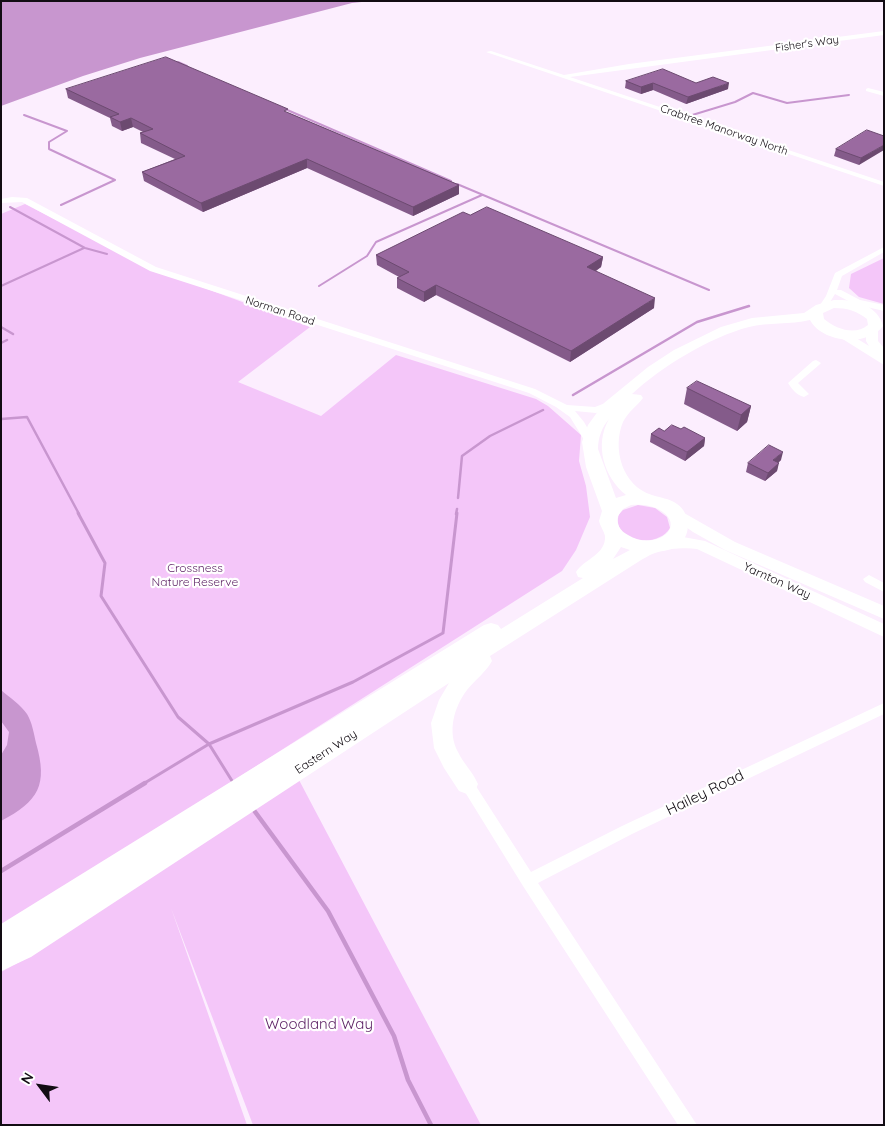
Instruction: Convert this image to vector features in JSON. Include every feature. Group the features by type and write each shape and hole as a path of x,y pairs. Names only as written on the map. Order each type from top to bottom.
{"main road":[{"path":"612,510 595,466 590,441 597,422 613,403 664,362 721,331 744,324 806,317 837,304 884,312"},
{"path":"859,308 876,320 877,326 872,341 884,360"},
{"path":"819,310 816,321 867,352 884,360"},
{"path":"645,499 624,501 612,510 608,521 614,534 633,545 660,546 676,538 681,531 681,522 677,514 661,503 645,499 628,490 620,482 611,456 611,442 616,421 640,392 694,355 744,331 788,325 856,335 877,326"},
{"name":"Eastern Way","path":"1,959 22,948 227,806 596,565 611,552 614,545 614,534"},
{"name":"Eastern Way","path":"261,784 631,557 660,546"},
{"path":"467,784 445,749 441,730 443,713 449,699 457,686 480,663 560,601"},
{"name":"Eastern Way","path":"1,938 227,806"}],"street":[{"name":"Fisher's Way","path":"731,54 884,33"},
{"name":"Crabtree Manorway North","path":"489,52 884,184"},
{"name":"Crabtree Manorway North","path":"564,76 731,54"},
{"path":"868,90 884,94"},
{"name":"Norman Road","path":"1,201 12,199 24,200 153,269 445,365 512,384 561,406 580,421 590,441"},
{"path":"859,308 839,297 836,289 838,276 884,248"},
{"path":"836,289 857,302 884,308"},
{"path":"819,310 836,289"},
{"path":"804,394 793,383 816,363"},
{"name":"Norman Road","path":"561,406 596,410 613,403"},
{"name":"Yarnton Way","path":"677,514 698,529 722,542 884,614"},
{"name":"Yarnton Way","path":"660,546 683,542 700,545 884,631"},
{"name":"Hailey Road","path":"528,881 565,860 884,708"},
{"path":"467,784 528,881 688,1125"}],"green space":[{"name":"Crossness Nature Reserve","path":"25,204 153,269 310,327 238,382 321,416 396,355 536,399 548,406 581,435 579,461 586,486 590,517 576,550 562,571 1,929 1,214"},
{"path":"884,258 884,304 859,297 849,288 851,274"},
{"path":"638,505 655,508 667,517 670,528 664,535 646,540 636,539 621,531 618,523 619,514 623,510"},
{"name":"Woodland Way","path":"299,780 481,1125 253,1125 171,908 247,1125 1,1125 1,972 25,959"}],"shaded area":[{"path":"1,1 371,1 352,3 140,58 83,76 1,106"},
{"path":"1,690 22,707 29,717 40,758 41,770 40,781 32,799 14,814 1,821 1,755 7,745 9,732 1,721"}],"building":[{"path":"166,57 288,109 284,111 459,185 413,207 307,159 201,203 142,172 185,156 140,133 153,129 131,118 120,122 110,117 119,114 66,89"},
{"path":"663,69 696,83 713,77 729,83 688,97 653,83 641,87 626,81"},
{"path":"867,130 884,136 884,145 861,158 836,149"},
{"path":"487,207 603,257 587,267 655,298 571,351 436,285 424,292 397,278 409,272 376,255 463,212 470,215"},
{"path":"697,381 751,406 741,415 687,388"},
{"path":"672,425 681,429 684,427 705,438 687,452 651,434 659,428 664,431"},
{"path":"769,445 783,452 773,460 779,463 768,473 748,463"}],"waterway":[{"path":"178,62 187,66"},
{"path":"689,116 735,102 753,93 787,103 849,95"},
{"path":"285,109 451,181"},
{"path":"24,115 67,131 49,142 49,149 115,180 61,205"},
{"path":"457,184 709,290"},
{"path":"319,286 367,256 376,242 482,195"},
{"path":"10,207 85,248 107,254"},
{"path":"1,286 84,248"},
{"path":"573,395 697,322 749,306"},
{"path":"1,327 13,334"},
{"path":"1,343 7,340"},
{"path":"458,498 462,456 490,436 543,410"},
{"path":"1,419 27,417 79,514"},
{"path":"456,514 457,509"},
{"path":"78,513 105,563 101,596 178,717 209,744"},
{"path":"209,744 353,682 443,633 457,513"},
{"path":"143,784 209,744"},
{"path":"209,744 234,784"},
{"path":"1,871 145,783"},
{"path":"253,809 328,911 394,1036 408,1080 431,1125"}]}
